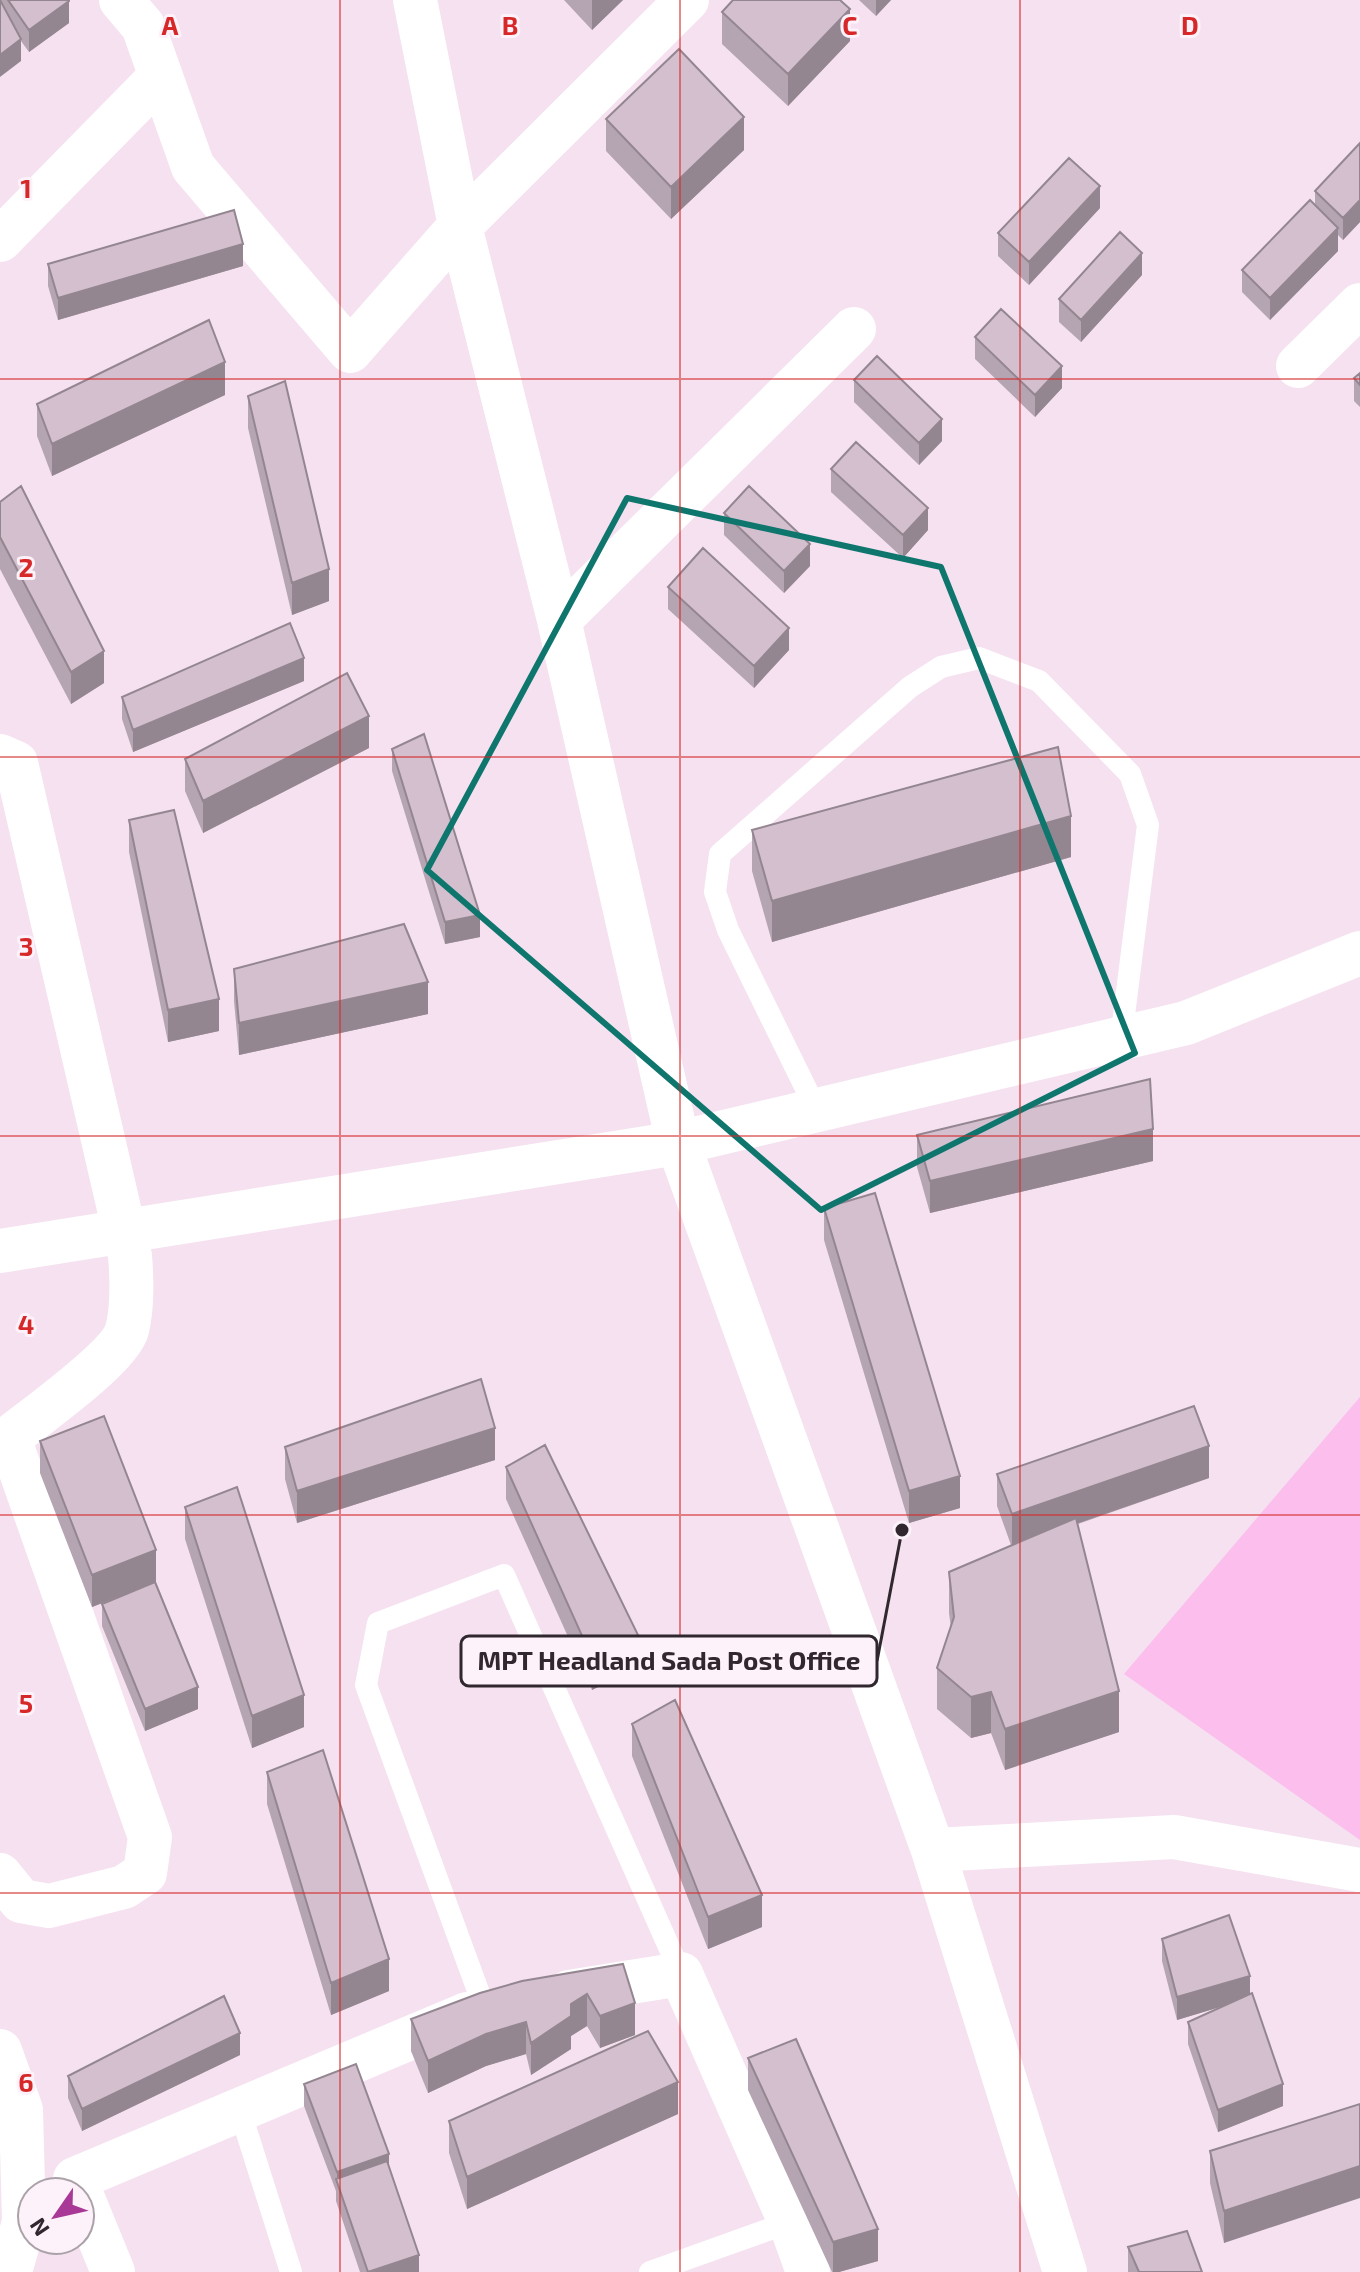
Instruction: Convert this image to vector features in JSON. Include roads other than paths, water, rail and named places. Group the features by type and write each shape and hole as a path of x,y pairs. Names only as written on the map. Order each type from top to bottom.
{"street":[{"path":"121,0 143,26 193,167 350,351 460,226 687,0"},
{"path":"415,0 460,226 559,620 678,1143 933,1850 1065,2272"},
{"path":"0,240 161,76"},
{"path":"1298,366 1360,305"},
{"path":"559,620 854,329"},
{"path":"0,756 16,763 130,1256 132,1288 126,1333 110,1355 4,1440 150,1837 145,1873 124,1887 49,1906 21,1901 0,1875"},
{"path":"0,1251 678,1143 1186,1023 1360,953"},
{"path":"933,1850 1174,1837 1360,1870"},
{"path":"113,2272 75,2179 484,2007 681,1974 790,2222 808,2272"},
{"path":"0,2051 21,2110 24,2222 10,2272"}],"lane":[{"path":"817,1111 728,930 715,892 720,854 910,687 941,667 979,658 1039,681 1130,774 1148,825 1121,1039"},
{"path":"484,2007 366,1685 378,1623 504,1575 681,1974"},
{"path":"240,2111 291,2272"},
{"path":"650,2272 790,2222"}],"place":[{"name":"MPT Headland Sada Post Office","path":"902,1530"}]}
